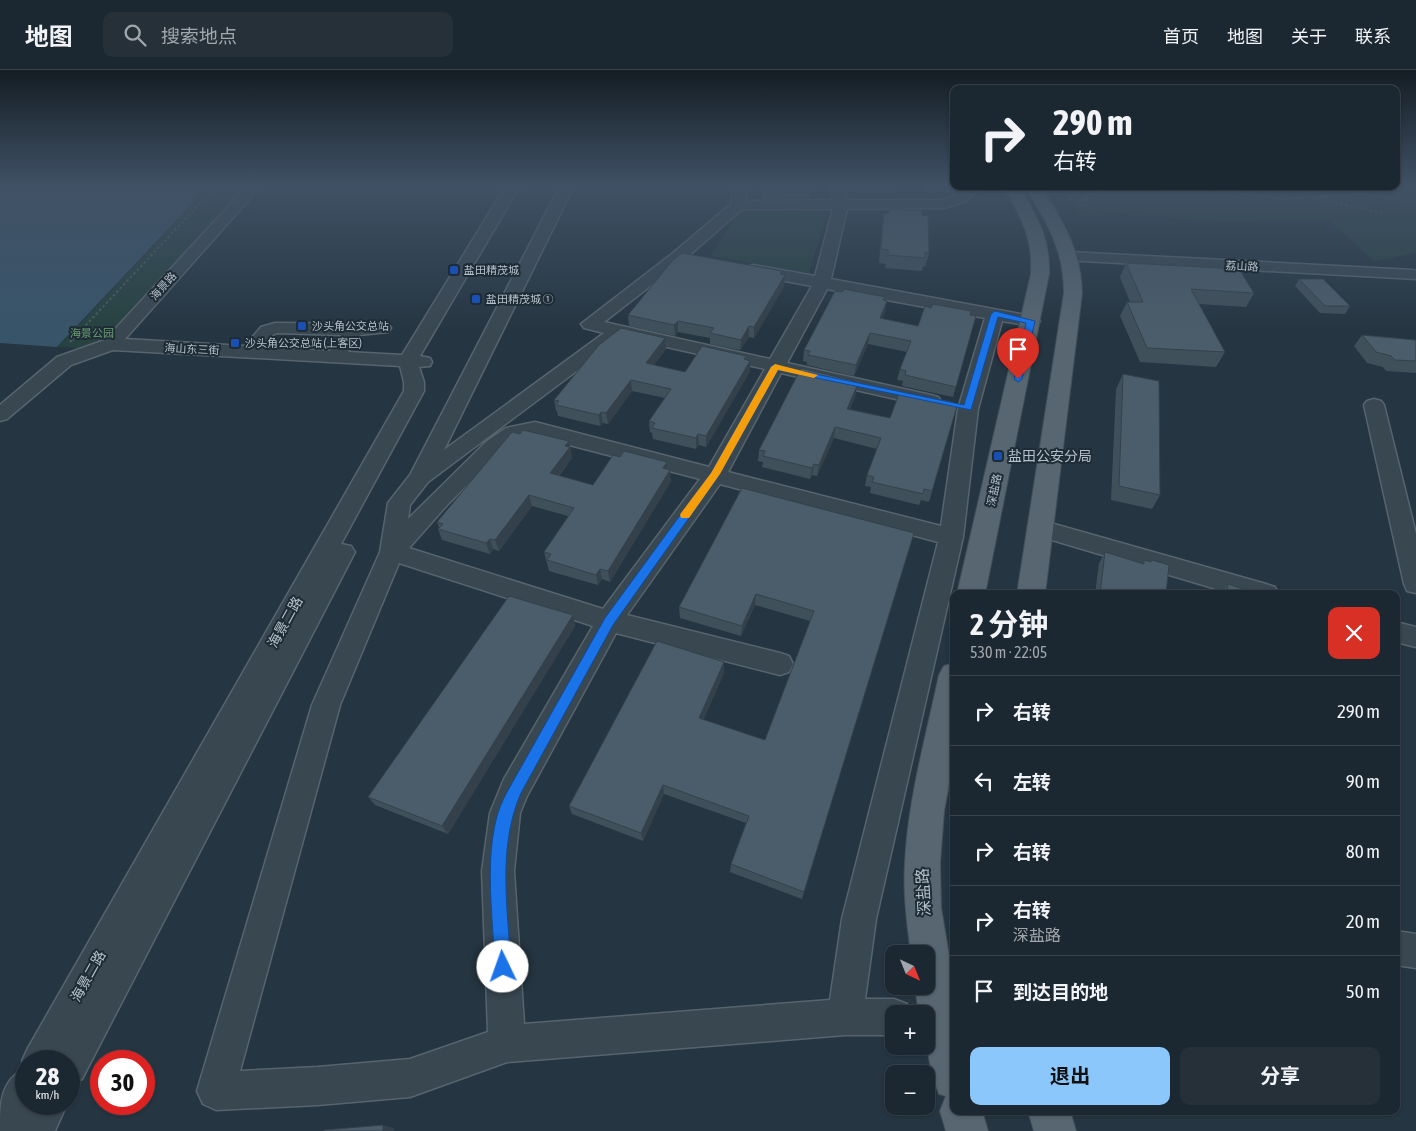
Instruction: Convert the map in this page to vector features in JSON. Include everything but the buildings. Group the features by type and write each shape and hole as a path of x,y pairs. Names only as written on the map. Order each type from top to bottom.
{"main road":[{"name":"深盐路","path":"972,590 1040,274 1042,253 1035,234"},
{"path":"1032,590 1072,294 1073,275 1070,257 1060,234"},
{"name":"深盐路","path":"950,695 930,794 922,863 923,908 940,1015 950,1061"},
{"path":"963,1115 967,1131"},
{"path":"1050,1115 1055,1131"}],"street":[{"name":"海景路","path":"111,344 211,234"},
{"path":"416,362 487,234"},
{"path":"416,362 495,234"},
{"path":"543,234 419,479 398,504 392,552 326,705 216,1091 318,1086 410,1078 507,1044 845,1017 885,1016"},
{"path":"705,234 679,256 590,324 775,367 968,408"},
{"path":"507,1044 498,871 500,838 505,813 515,789 609,622 715,474 822,284 831,234"},
{"path":"679,256 698,260"},
{"name":"荔山路","path":"1070,257 1415,276"},
{"path":"736,267 1031,321"},
{"path":"845,1017 858,919 951,537 968,408 995,314"},
{"path":"250,352 268,331 275,328 353,330 382,328"},
{"path":"335,357 353,330"},
{"path":"419,479 618,331"},
{"name":"海山东三街","path":"111,344 416,362"},
{"path":"0,415 64,361 111,344"},
{"name":"海景二路","path":"47,1050 414,391 416,362"},
{"name":"海景二路","path":"78,1050 430,391 416,362"},
{"path":"1374,405 1416,584"},
{"path":"392,552 440,499 494,446 513,433 535,430 715,474 951,537"},
{"path":"1040,528 1252,590"},
{"path":"392,552 609,622 780,664"},
{"path":"1400,633 1416,637"},
{"path":"1400,949 1416,951"},
{"path":"2,1131 15,1107"},
{"path":"34,1131 42,1115"}],"path":[{"path":"111,344 69,343 172,234"}],"green space":[{"name":"海景公园","path":"165,234 202,234 97,349 58,347"},
{"path":"725,234 821,234 809,273 710,256"},
{"path":"1344,234 1416,234 1416,253 1374,261"}],"water":[{"path":"0,234 164,234 57,347 0,343"}],"slow traffic":[{"path":"685,515 715,474 775,367 814,375"}],"place":[{"name":"盐田精茂城","path":"454,270"},
{"name":"盐田精茂城 ①","path":"476,299"},
{"name":"沙头角公交总站","path":"302,326"},
{"name":"沙头角公交总站 (上客区)","path":"235,343"},
{"name":"盐田公安分局","path":"998,456"}],"route":[{"path":"503,967 498,871 500,838 505,813 515,789 609,622 715,474 775,367 968,408 995,314 1031,321 1018,379"}]}
